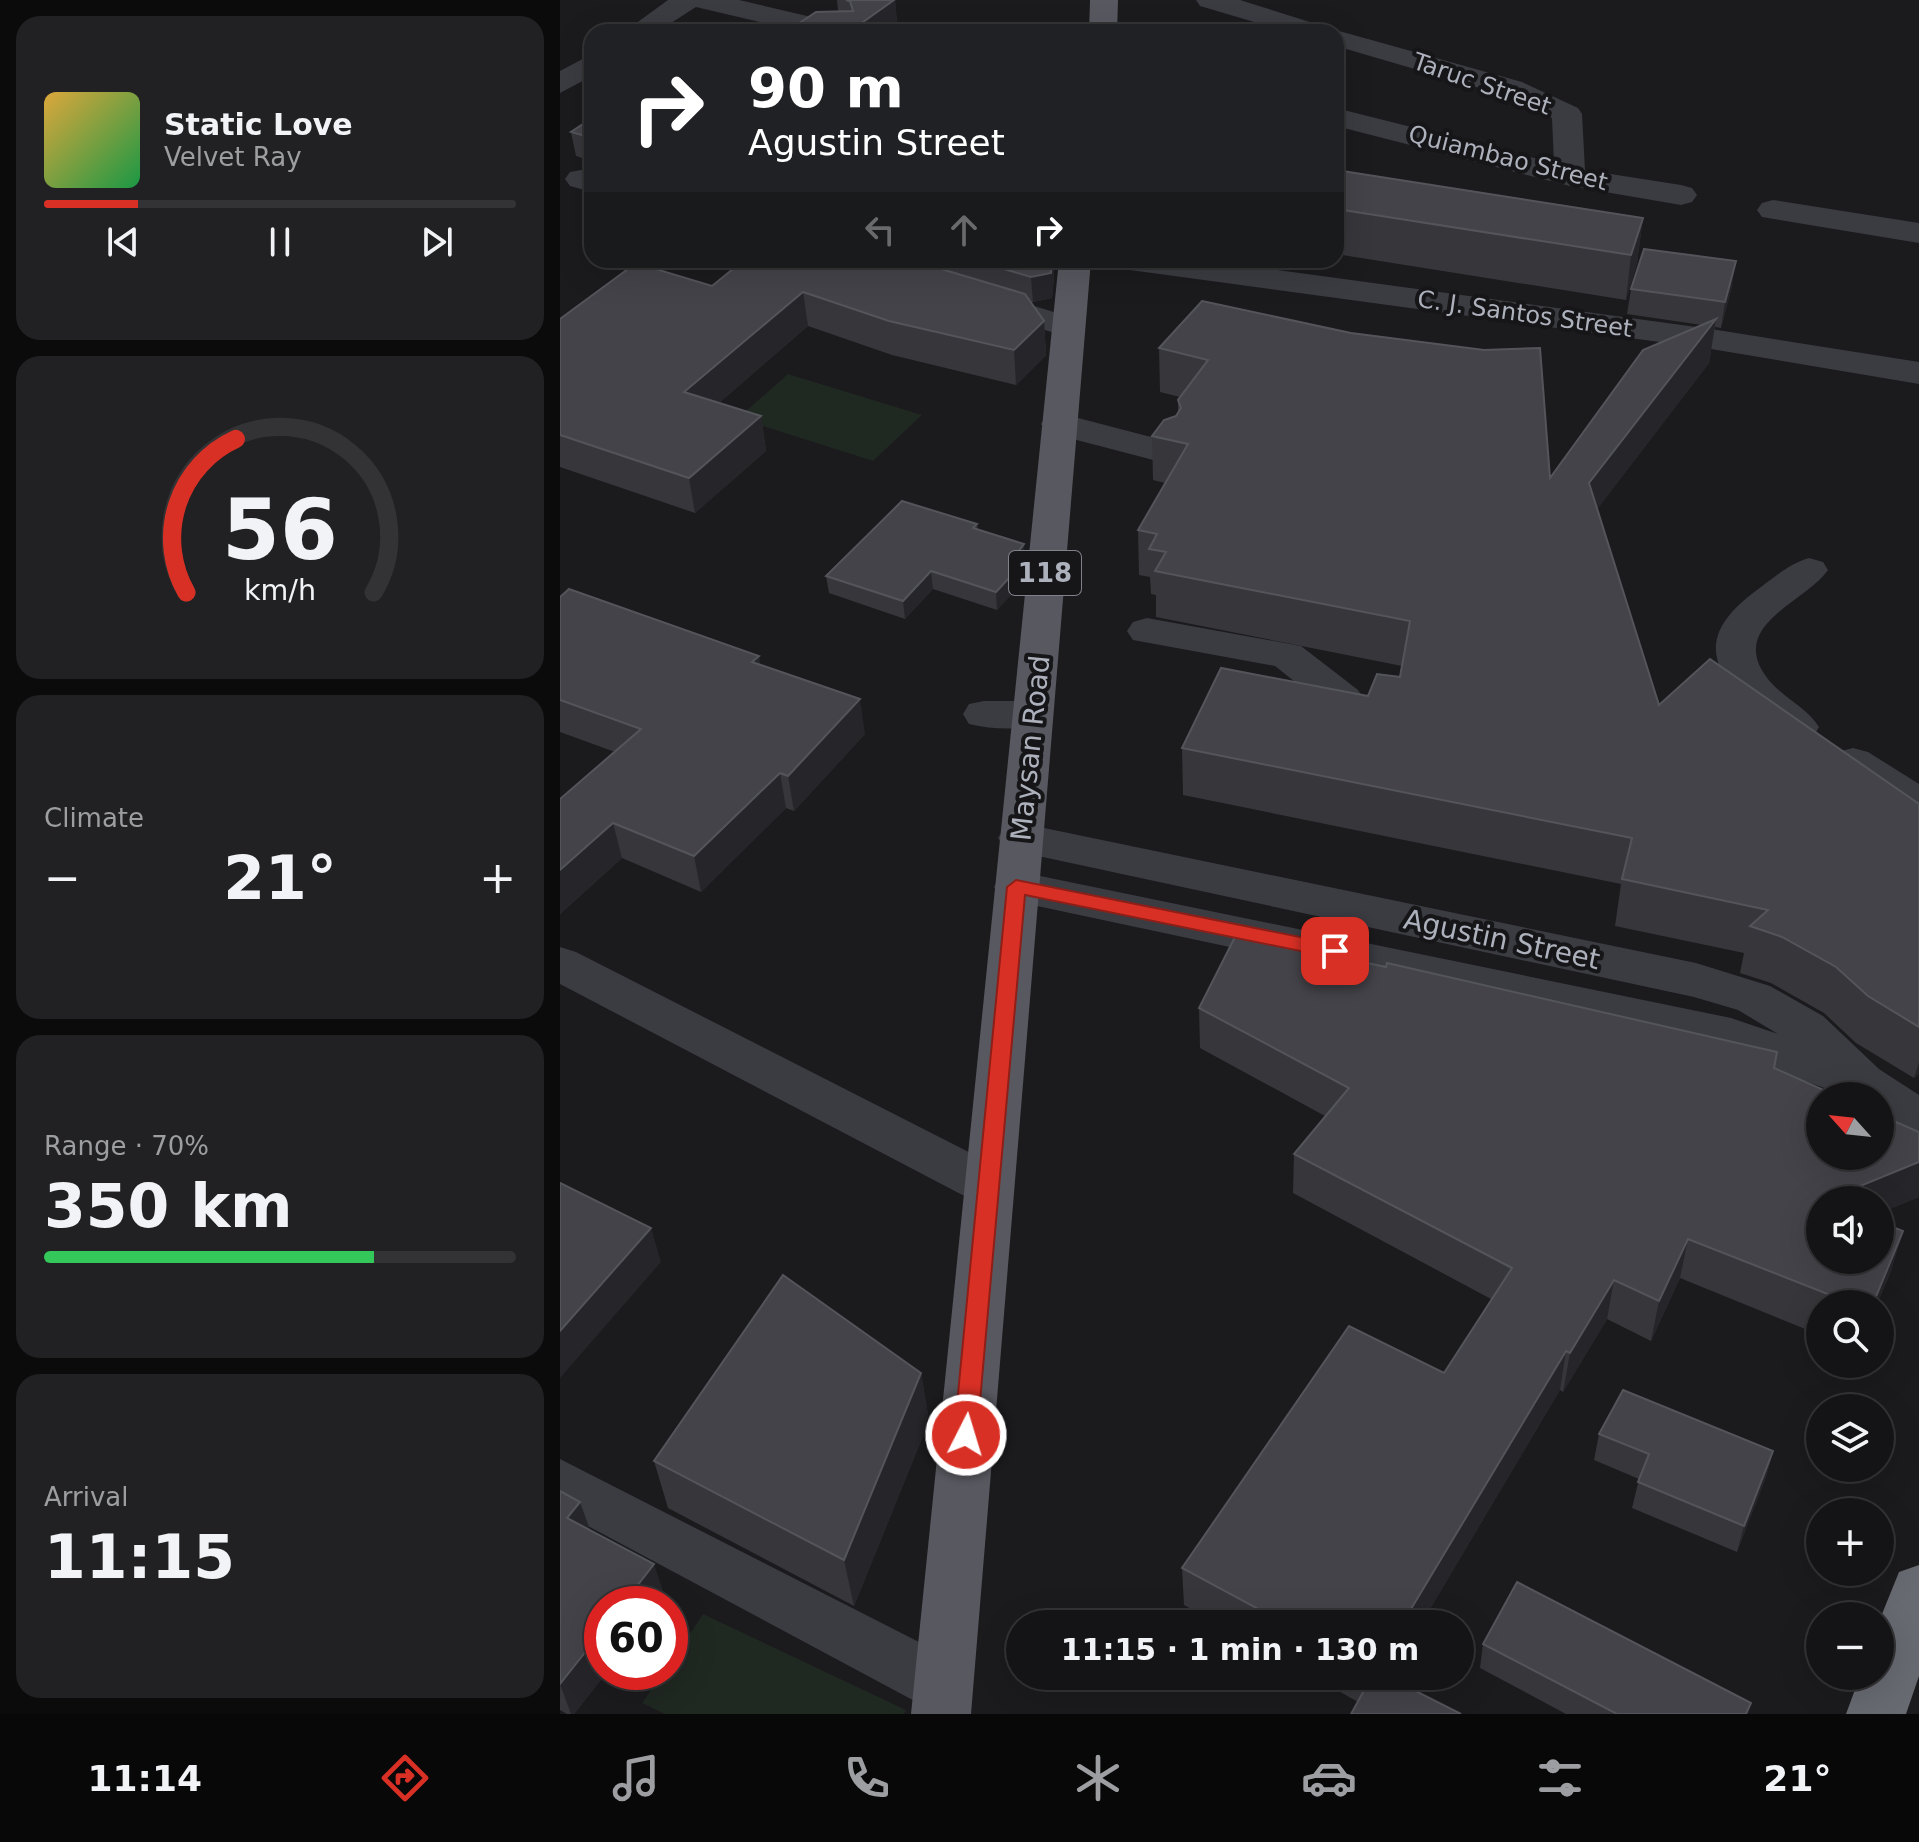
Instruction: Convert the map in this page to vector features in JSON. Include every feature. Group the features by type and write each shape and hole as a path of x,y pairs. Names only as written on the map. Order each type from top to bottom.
{"highway":[{"path":"1876,1714 1919,1591"}],"main road":[{"path":"1103,24 1104,0"},
{"name":"Maysan Road","path":"942,1700 988,1185 1027,864 1032,714 1074,268"}],"street":[{"path":"650,24 687,0"},
{"path":"703,0 806,24"},
{"path":"1210,0 1292,24"},
{"name":"Taruc Street","path":"1344,39 1511,88 1567,114 1570,177"},
{"path":"560,84 584,68"},
{"name":"Quiambao Street","path":"1344,119 1570,177 1681,195"},
{"path":"1773,210 1919,233"},
{"name":"C. J. Santos Street","path":"1189,268 1711,339 1919,373"},
{"path":"951,291 1068,327"},
{"path":"1059,424 1161,451"},
{"path":"1809,570 1743,626 1737,649 1744,674 1761,699 1788,721 1919,804"},
{"path":"1147,631 1287,655 1343,699"},
{"path":"984,714 1032,714"},
{"name":"Agustin Street","path":"1027,864 1731,1036 1862,1082 1919,1120"},
{"path":"560,964 988,1185"},
{"path":"560,1483 942,1700"}],"shaded area":[{"path":"788,374 922,415 873,461 738,418"},
{"path":"703,1614 906,1710 904,1714 665,1714 642,1703 651,1690 688,1690 688,1636"}],"building":[{"path":"846,0 894,0 860,24 798,24 816,12 853,11 850,1"},
{"path":"584,123 584,136 571,132"},
{"path":"1344,171 1643,218 1631,255 1344,210"},
{"path":"1644,249 1736,261 1725,302 1631,289"},
{"path":"629,268 653,268 712,286 734,268 938,268 1025,294 1044,321 1014,350 889,321 803,292 684,392 761,416 689,478 560,435 560,319"},
{"path":"1001,268 1051,268 1051,273 1031,277"},
{"path":"1202,301 1351,333 1484,350 1540,348 1550,478 1643,350 1716,319 1589,483 1659,705 1710,659 1919,804 1919,1027 1868,996 1836,967 1782,937 1750,926 1768,910 1622,879 1632,838 1182,748 1221,668 1368,696 1377,674 1400,677 1410,621 1155,571 1166,552 1149,549 1157,534 1138,530 1188,444 1152,436 1164,420 1176,416 1181,408 1178,400 1208,360 1159,348"},
{"path":"902,501 977,524 973,528 1024,544 1013,559 1022,564 996,592 931,571 903,601 826,576"},
{"path":"569,589 759,656 752,662 860,699 788,776 780,773 694,856 613,823 560,870 560,799 641,729 560,700 560,597"},
{"path":"1236,935 1386,967 1387,963 1777,1052 1774,1068 1806,1082 1806,1170 1894,1170 1894,1121 1919,1132 1919,1162 1860,1186 1806,1186 1806,1274 1885,1274 1879,1290 1817,1290 1688,1239 1659,1301 1614,1280 1570,1353 1566,1351 1410,1610 1260,1610 1182,1568 1349,1326 1444,1373 1512,1268 1294,1154 1349,1088 1199,1008"},
{"path":"560,1183 651,1228 560,1331"},
{"path":"1894,1227 1903,1231 1894,1253"},
{"path":"783,1275 921,1373 844,1560 654,1461"},
{"path":"1623,1390 1773,1451 1744,1526 1638,1482 1649,1454 1599,1434"},
{"path":"560,1491 580,1502 567,1518 654,1564 637,1586 584,1586 584,1654 560,1684"},
{"path":"1517,1582 1751,1703 1746,1714 1617,1714 1483,1644"},
{"path":"1364,1690 1414,1690 1461,1714 1351,1714"}],"route":[{"path":"966,1435 1016,887 1335,951"}]}
